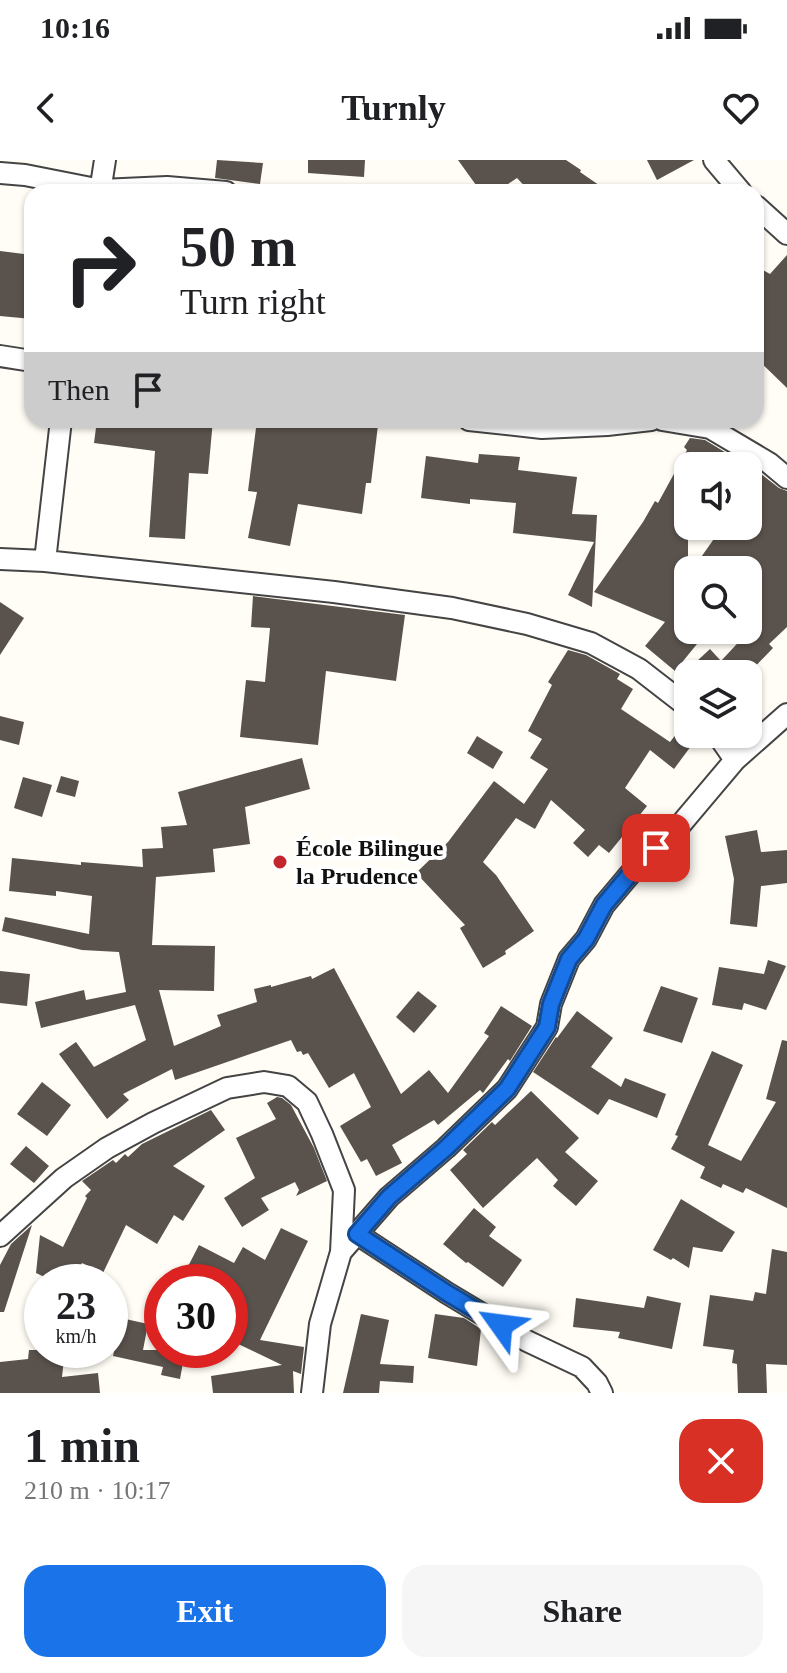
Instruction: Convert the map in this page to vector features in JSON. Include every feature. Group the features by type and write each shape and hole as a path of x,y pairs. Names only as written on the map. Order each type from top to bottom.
{"street":[{"path":"101,184 105,160"},
{"path":"714,160 734,184"},
{"path":"0,173 67,184"},
{"path":"764,213 787,234"},
{"path":"0,356 24,360"},
{"path":"45,561 60,428"},
{"path":"710,428 769,463 787,478"},
{"path":"0,559 45,561 334,592 452,608 527,624 591,643 639,669 674,696"},
{"path":"341,1252 389,1197 507,1089 547,1027 551,1004 569,959 586,939 604,905 636,867 676,830 735,760 787,714"},
{"path":"727,748 735,760"},
{"path":"0,1236 64,1178 107,1148 153,1123 227,1088 264,1082 288,1086 307,1102 344,1190 341,1252 320,1324 312,1393"},
{"path":"357,1234 527,1341 582,1367 602,1393"}],"building":[{"path":"217,160 263,163 260,184 215,178"},
{"path":"308,160 365,160 364,177 308,173"},
{"path":"458,160 566,160 597,184 523,184 517,178 508,184 475,184"},
{"path":"647,160 694,160 657,180"},
{"path":"0,251 24,254 24,318 0,316"},
{"path":"787,255 787,388 764,366 764,271 770,274"},
{"path":"96,428 212,428 208,474 189,473 185,539 149,537 155,451 94,443"},
{"path":"256,428 378,428 371,483 366,483 362,514 298,504 290,546 248,538 257,492 248,491"},
{"path":"690,438 705,440 725,452 686,452 684,447"},
{"path":"479,454 520,457 518,470 577,477 572,514 597,515 592,607 568,595 594,542 513,533 516,503 470,499 470,504 421,498 426,456 478,463"},
{"path":"674,474 674,540 688,540 688,556 674,556 674,644 697,644 684,660 674,660 674,670 645,646 665,622 594,592 655,501 658,503"},
{"path":"762,475 787,491 787,627 769,644 773,648 761,660 722,660 737,644 762,644 762,556 702,556 713,540 762,540"},
{"path":"253,596 405,615 396,681 326,671 318,745 240,737 246,680 265,682 270,628 251,627"},
{"path":"0,602 24,618 0,655"},
{"path":"710,649 720,660 698,660"},
{"path":"568,650 586,655 620,674 617,679 633,689 621,709 670,742 674,737 674,748 690,748 674,769 650,750 625,788 647,806 609,853 599,845 588,857 573,843 585,830 551,800 535,829 516,818 483,862 496,875 534,931 483,968 460,928 465,925 416,873 448,842 494,781 524,804 548,769 530,758 542,739 528,731 552,685 548,682"},
{"path":"0,716 24,722 19,745 0,740"},
{"path":"477,736 503,752 493,769 467,753"},
{"path":"302,758 310,789 245,807 250,844 213,849 215,872 156,877 152,945 215,946 214,991 159,990 174,1046 221,1026 217,1015 257,1002 254,989 311,976 312,979 334,968 401,1094 429,1070 448,1093 489,1036 484,1033 501,1006 532,1026 510,1061 508,1059 483,1093 480,1090 438,1125 434,1120 392,1145 402,1163 376,1176 367,1159 361,1162 340,1126 371,1107 354,1073 329,1088 308,1053 303,1055 301,1051 297,1052 291,1040 175,1080 172,1069 123,1094 129,1100 107,1119 59,1054 76,1042 94,1067 146,1040 135,1005 41,1028 35,1002 84,990 86,1000 126,992 119,952 82,950 2,931 5,917 89,934 92,896 56,891 56,896 9,891 12,858 143,867 142,849 163,848 161,827 187,825 178,792"},
{"path":"61,776 79,781 75,797 56,792"},
{"path":"23,777 52,785 42,817 14,808"},
{"path":"757,830 761,852 787,850 787,883 761,886 757,927 730,924 734,879 725,836"},
{"path":"768,960 786,966 766,1010 744,1003 742,1010 712,1005 719,967 764,974"},
{"path":"0,971 30,974 27,1006 0,1003"},
{"path":"661,986 698,998 682,1043 643,1031"},
{"path":"418,991 437,1006 414,1033 396,1017"},
{"path":"577,1011 613,1038 591,1067 621,1087 625,1078 666,1094 657,1118 609,1099 598,1115 533,1072"},
{"path":"782,1040 787,1041 787,1208 746,1188 743,1193 723,1184 721,1188 700,1178 705,1167 671,1149 712,1051 743,1065 708,1145 741,1161 776,1102 766,1099"},
{"path":"42,1082 71,1105 47,1136 17,1114"},
{"path":"531,1091 579,1138 565,1152 598,1181 576,1206 553,1186 558,1180 537,1158 483,1208 450,1170 467,1154 463,1150"},
{"path":"277,1097 291,1105 327,1181 296,1196 299,1190 295,1182 261,1198 269,1210 242,1227 224,1198 255,1178 236,1138 276,1119 267,1103"},
{"path":"211,1110 225,1130 173,1166 205,1186 183,1221 174,1215 157,1244 126,1225 107,1264 37,1264 40,1235 63,1247 87,1198 85,1196 91,1190 82,1181 113,1160 116,1163 125,1154 128,1157 142,1144"},
{"path":"26,1146 49,1166 34,1183 10,1164"},
{"path":"681,1199 735,1232 722,1252 693,1247 689,1268 653,1250"},
{"path":"474,1208 496,1227 489,1236 522,1260 503,1287 443,1244"},
{"path":"32,1225 4,1312 0,1312 0,1265 11,1244"},
{"path":"281,1228 308,1241 260,1340 304,1347 301,1374 293,1371 294,1393 213,1393 211,1376 282,1365 248,1349 248,1264 189,1264 199,1245 234,1263 243,1247 265,1260"},
{"path":"772,1249 787,1252 787,1365 766,1364 767,1393 738,1393 737,1364 732,1363 734,1350 703,1346 710,1295 753,1301 755,1292 766,1294"},
{"path":"647,1296 681,1303 672,1349 618,1338 620,1332 573,1327 576,1298 644,1308"},
{"path":"361,1314 389,1320 380,1364 414,1366 413,1383 380,1381 379,1393 343,1393"},
{"path":"435,1314 464,1318 481,1329 477,1366 428,1358"},
{"path":"128,1320 144,1323 144,1363 128,1359"},
{"path":"24,1359 24,1368 63,1368 62,1377 98,1373 100,1393 0,1393 0,1362"},
{"path":"163,1368 182,1368 180,1379 161,1375"}],"place":[{"name":"École Bilingue la Prudence","path":"280,862"}],"route":[{"path":"501,1325 357,1234 389,1197 507,1089 547,1027 551,1004 569,959 586,939 604,905 656,848"}]}
